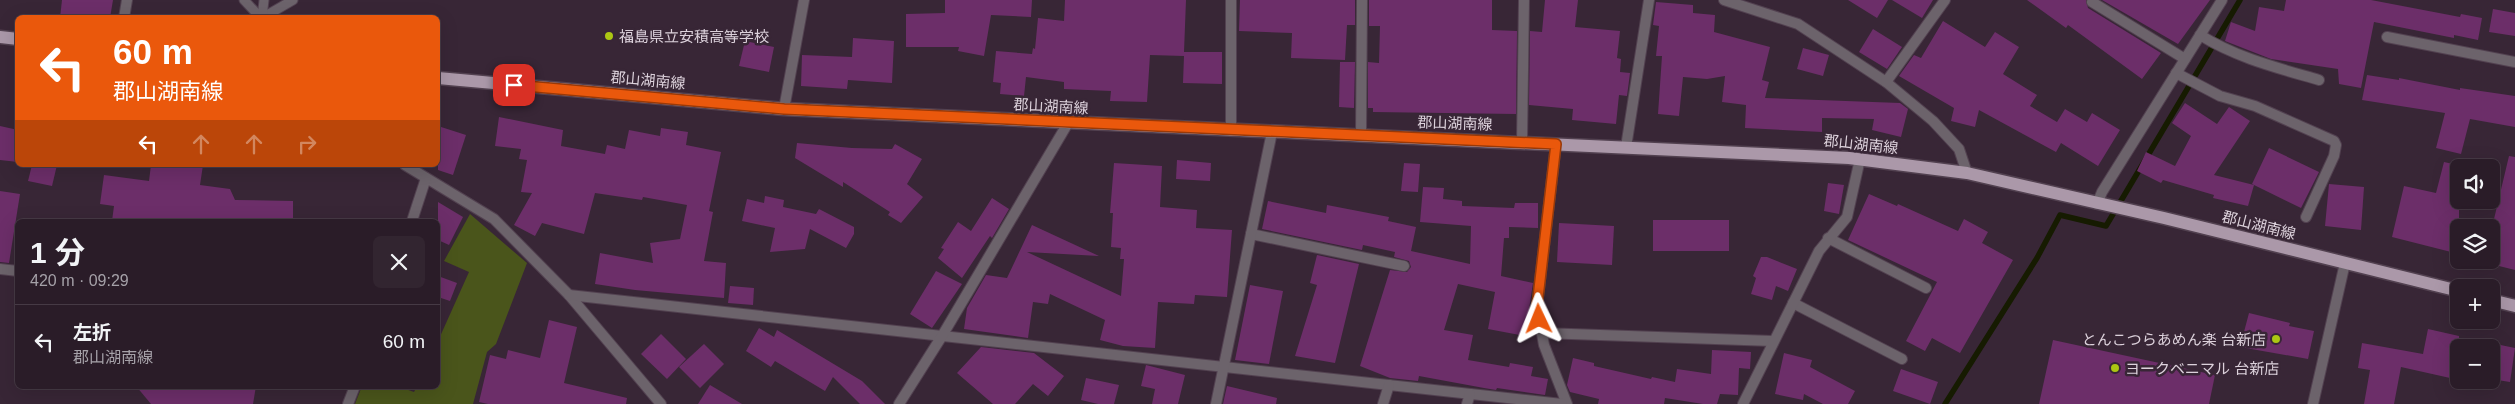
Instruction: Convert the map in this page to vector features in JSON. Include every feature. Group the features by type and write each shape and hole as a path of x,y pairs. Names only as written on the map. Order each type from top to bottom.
{"main road":[{"path":"0,37 15,39"},
{"name":"郡山湖南線","path":"440,78 784,109 1231,131 1522,142 1860,160 1967,173 2164,218 2450,290"},
{"path":"2500,302 2515,306"}],"street":[{"path":"124,15 127,0"},
{"path":"784,109 804,0"},
{"path":"1231,0 1231,131"},
{"path":"1361,136 1362,0"},
{"path":"1522,142 1524,0"},
{"path":"1626,147 1649,0"},
{"path":"1724,0 1798,24 1886,82 1932,121 1959,149 1967,173"},
{"path":"1886,82 1944,0"},
{"path":"2097,204 2102,192 2222,0"},
{"path":"2092,2 2185,60"},
{"path":"2200,35 2221,48 2239,55 2319,80"},
{"path":"2386,37 2515,62"},
{"path":"2176,74 2220,96 2255,106 2334,140 2336,150 2334,156 2306,217"},
{"path":"899,404 942,336 1068,123"},
{"path":"1216,404 1272,132"},
{"path":"1556,144 1537,306 1544,345 1567,404"},
{"path":"1743,404 1819,251 1849,212 1860,160"},
{"path":"408,167 494,219 569,295 661,404"},
{"path":"413,219 426,178"},
{"path":"1251,234 1404,266"},
{"path":"1828,238 1926,288"},
{"path":"2313,404 2345,263"},
{"path":"0,269 15,270"},
{"path":"569,295 1389,386 1469,399 1562,404"},
{"path":"1793,303 1902,359"},
{"path":"1542,333 1773,341"},
{"path":"1383,404 1389,386"},
{"path":"348,404 354,389"}],"lane":[{"path":"244,0 259,15"},
{"path":"262,15 264,0"},
{"path":"267,15 294,0"}],"green space":[{"path":"470,214 527,263 496,344 487,352 473,404 355,404 361,389 406,389 414,392 416,389 440,389 440,337 469,272 444,261"}],"building":[{"path":"62,0 113,0 110,15 60,15"},
{"path":"945,0 1032,0 1031,17 991,15 984,56 958,51 959,47 906,47 906,14 945,13"},
{"path":"1065,0 1186,0 1184,52 1222,52 1222,84 1183,83 1184,56 1150,55 1147,102 1110,101 1111,91 1064,89 1064,82 1026,77 1024,96 1000,94 1001,83 993,82 996,51 1032,54 1033,48 1035,49 1038,18 1064,21"},
{"path":"1240,0 1355,0 1355,25 1347,25 1345,60 1291,58 1292,33 1239,31"},
{"path":"1369,0 1492,0 1492,30 1517,31 1516,114 1373,112 1373,108 1368,108 1368,62 1379,63 1380,26 1369,26"},
{"path":"1545,0 1578,0 1575,27 1620,31 1617,58 1621,59 1620,72 1630,73 1627,96 1619,95 1616,124 1572,120 1573,109 1529,105 1530,31 1542,32"},
{"path":"1848,0 1888,0 1877,18"},
{"path":"1892,0 1933,0 1922,18"},
{"path":"2027,0 2086,0 2088,8 2161,53 2142,79 2068,25 2066,28"},
{"path":"2102,0 2210,0 2178,44"},
{"path":"2286,0 2371,0 2460,17 2461,14 2482,18 2478,40 2454,35 2454,38 2374,22 2361,88 2339,84 2338,69 2271,59 2225,41 2231,22 2255,31 2259,7 2284,11"},
{"path":"1656,2 1693,5 1693,13 1715,15 1714,32 1770,47 1762,80 1769,82 1765,98 1900,103 1908,109 1901,137 1872,130 1874,119 1822,118 1822,132 1745,128 1746,105 1722,102 1725,76 1707,79 1683,77 1679,116 1658,114 1662,56 1656,56 1659,26 1653,25"},
{"path":"2493,9 2515,13 2515,36 2489,32"},
{"path":"1943,21 1985,47 1995,32 2019,47 2003,74 2037,95 2030,106 2057,122 2065,109 2087,122 2092,113 2120,130 2098,166 2061,143 2056,152 1979,110 1975,127 1951,121 1954,108 1899,76 1914,55 1921,58"},
{"path":"1873,29 1902,47 1887,69 1859,52"},
{"path":"853,38 894,41 892,83 848,80 847,89 801,86 802,55 852,57"},
{"path":"745,41 774,47 769,72 739,66"},
{"path":"1803,48 1829,55 1823,76 1797,69"},
{"path":"1340,62 1355,62 1354,108 1339,107"},
{"path":"2367,75 2399,80 2399,78 2460,90 2460,88 2515,96 2515,127 2470,119 2461,154 2436,148 2445,113 2362,100"},
{"path":"2185,103 2217,124 2229,107 2250,121 2214,175 2254,185 2248,206 2213,198 2214,195 2163,180 2161,183 2137,171 2146,152 2175,166 2191,136 2172,123"},
{"path":"499,117 563,130 561,146 605,154 607,145 625,149 629,130 660,136 661,128 688,132 686,145 721,152 709,211 713,212 704,261 726,263 724,298 635,290 595,284 600,253 653,263 650,243 680,239 687,205 643,197 642,200 595,193 584,234 542,223 535,236 514,225 532,193 521,192 527,160 519,159 521,149 495,146"},
{"path":"0,126 15,129 15,162 0,160"},
{"path":"440,127 466,135 453,175 438,170 438,167 440,167"},
{"path":"797,143 852,148 892,149 895,144 922,159 907,184 923,197 901,223 888,215 890,212 843,182 843,187 795,158"},
{"path":"2269,148 2319,172 2301,208 2252,184"},
{"path":"2509,156 2515,157 2515,270 2500,266 2500,219 2494,219 2496,209 2500,209 2500,194"},
{"path":"1177,160 1211,163 1210,181 1176,179"},
{"path":"2444,162 2450,163 2450,209 2459,209 2459,219 2450,219 2450,252 2392,237 2404,186 2436,193"},
{"path":"1114,163 1162,166 1160,207 1197,210 1196,228 1232,230 1227,297 1195,295 1194,304 1158,302 1155,348 1123,346 1100,340 1105,320 1050,294 1048,304 1033,302 1028,338 964,329 967,308 986,275 1007,278 1032,225 1099,256 1027,252 1121,296 1124,259 1120,259 1121,248 1111,247 1113,213 1110,213"},
{"path":"1404,163 1420,164 1418,192 1401,191"},
{"path":"32,167 57,167 52,186 28,181"},
{"path":"151,167 203,167 200,185 230,189 235,200 293,201 293,219 112,219 114,206 100,204 104,175 149,181"},
{"path":"1828,183 1844,185 1839,214 1824,211"},
{"path":"2329,184 2364,187 2361,230 2325,226"},
{"path":"1423,187 1444,188 1443,199 1462,201 1462,206 1514,208 1515,203 1538,203 1538,228 1509,227 1509,238 1504,238 1501,276 1533,283 1525,336 1488,329 1495,292 1458,284 1444,330 1473,335 1468,360 1509,367 1510,363 1533,367 1531,376 1548,379 1545,395 1497,388 1496,390 1419,376 1418,381 1390,378 1360,366 1390,270 1407,272 1411,267 1409,261 1394,257 1395,252 1363,245 1362,250 1262,229 1268,201 1326,213 1327,205 1389,217 1388,221 1416,227 1411,251 1470,264 1471,226 1420,222"},
{"path":"0,191 20,194 9,263 0,262"},
{"path":"1869,194 1897,206 1898,204 1958,231 1964,219 1988,232 1982,243 2013,260 1960,353 1932,338 1925,351 1906,341 1937,282 1848,240"},
{"path":"765,196 784,200 783,207 816,214 819,209 854,227 854,234 846,248 810,229 805,249 770,252 775,228 742,221 747,199 764,203"},
{"path":"992,198 1009,209 992,238 990,236 962,278 938,258 944,249 941,248 958,222 971,231"},
{"path":"438,202 463,217 449,245 440,241 440,219 438,219"},
{"path":"1653,220 1729,220 1729,251 1653,251"},
{"path":"1559,223 1614,226 1612,265 1557,262"},
{"path":"1317,255 1359,264 1335,363 1295,356 1317,285 1310,283"},
{"path":"1761,257 1767,257 1797,269 1788,291 1776,286 1772,300 1751,294 1756,278 1753,276"},
{"path":"936,271 962,284 932,328 910,314"},
{"path":"440,277 457,283 450,301 440,298"},
{"path":"1250,285 1283,291 1269,364 1235,360"},
{"path":"730,286 754,288 753,305 728,303"},
{"path":"2249,313 2290,323 2289,326 2314,331 2308,359 2240,347"},
{"path":"549,320 577,327 564,383 627,398 626,404 488,404 479,402 490,355 506,359 508,350 540,358"},
{"path":"759,328 774,337 777,330 862,381 885,404 860,404 833,377 825,391 775,361 771,367 746,351"},
{"path":"2428,329 2459,336 2459,339 2450,339 2450,378 2401,367 2394,404 2364,404 2370,370 2358,368 2362,343 2423,354"},
{"path":"661,334 686,359 667,379 641,354"},
{"name":"ヨークベニマル 台新店","path":"2053,340 2215,375 2209,404 2039,404"},
{"path":"704,344 724,364 700,388 679,367"},
{"path":"2500,345 2515,348 2510,382 2500,380"},
{"path":"981,347 1034,353 1064,376 1048,396 1033,384 1015,404 993,404 957,373"},
{"path":"1712,350 1751,352 1750,369 1739,368 1738,395 1720,394 1717,404 1703,404 1665,398 1664,404 1598,404 1599,399 1570,392 1567,385 1573,358 1594,363 1594,366 1651,379 1652,377 1675,382 1677,369 1711,374"},
{"path":"1784,353 1812,360 1810,367 1855,391 1848,404 1823,404 1804,394 1803,400 1775,394"},
{"path":"1146,365 1185,375 1178,404 1152,404 1155,389 1141,386"},
{"path":"1901,369 1938,382 1930,404 1893,391"},
{"path":"1086,378 1119,385 1114,404 1098,404 1081,400"},
{"path":"710,385 742,404 698,404"},
{"path":"1227,386 1277,398 1276,404 1223,404"},
{"path":"138,389 256,389 253,404 151,404"}],"waterway":[{"path":"1945,404 2037,258 2060,215 2106,226 2240,0"}],"place":[{"name":"福島県立安積高等学校","path":"609,36"},
{"name":"とんこつらあめん楽 台新店","path":"2276,339"},
{"name":"ヨークベニマル 台新店","path":"2115,368"}],"route":[{"path":"514,85 784,109 1556,144 1537,306 1539,319"}]}
